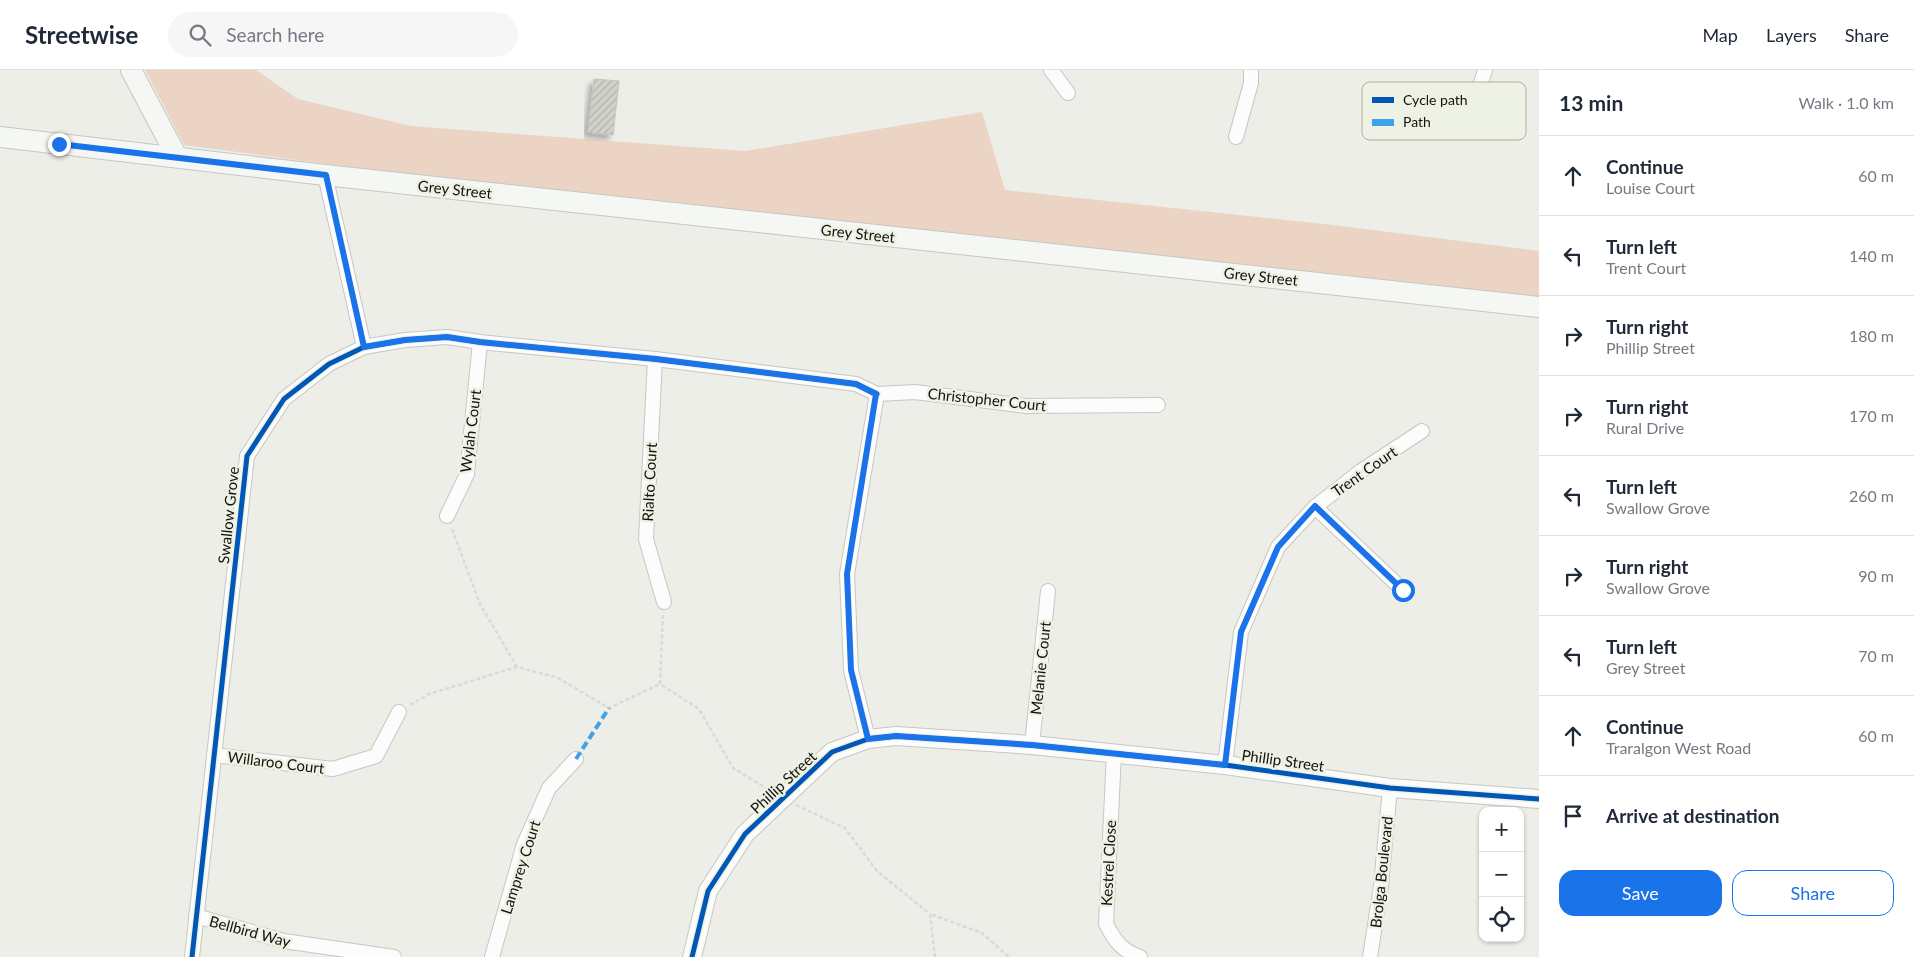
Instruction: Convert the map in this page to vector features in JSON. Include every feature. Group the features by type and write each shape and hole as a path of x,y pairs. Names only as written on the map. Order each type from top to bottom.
{"main road":[{"path":"132,70 177,157"},
{"name":"Grey Street","path":"0,137 326,175 1539,306"}],"street":[{"path":"1050,70 1068,93"},
{"path":"1236,137 1251,83 1251,70"},
{"path":"1481,82 1485,70"},
{"path":"326,175 364,347"},
{"name":"Swallow Grove","path":"192,957 247,456 284,399 328,364 364,347 405,340 447,337 480,342 656,359 856,384 876,394"},
{"name":"Wylah Court","path":"447,516 467,474 480,342"},
{"name":"Rialto Court","path":"656,359 646,539 664,602"},
{"name":"Christopher Court","path":"876,394 915,392 1026,406 1158,405"},
{"path":"868,739 851,670 847,574 876,394"},
{"name":"Trent Court","path":"1225,765 1241,632 1278,547 1315,506 1361,471 1422,431"},
{"path":"1315,506 1403,590"},
{"name":"Melanie Court","path":"1032,745 1048,591"},
{"name":"Willaroo Court","path":"214,755 333,769 376,756 399,712"},
{"name":"Phillip Street","path":"692,957 708,891 745,834 832,752 868,739 896,736 1114,752 1390,788 1539,799"},
{"name":"Kestrel Close","path":"1114,752 1106,924 1116,943 1140,957"},
{"name":"Lamprey Court","path":"492,957 524,844 549,788 576,759"},
{"name":"Brolga Boulevard","path":"1370,957 1381,886 1390,788"},
{"name":"Bellbird Way","path":"196,916 284,941 394,957"}],"path":[{"path":"447,516 480,604 517,667"},
{"path":"660,684 664,602"},
{"path":"399,712 429,694 517,667 556,677 609,708 660,684"},
{"path":"660,684 700,709 733,768 783,799 845,828 877,871 930,914 982,933 1009,957"},
{"path":"930,914 935,957"}],"shaded area":[{"path":"145,70 256,70 298,99 411,126 745,151 982,112 1005,190 1333,225 1539,251 1539,300 530,191 184,145"}],"building":[{"path":"594,79 619,81 613,135 588,132"}],"marked path":[{"path":"576,759 609,708"}],"cycle path":[{"path":"192,957 247,456 284,399 329,364 364,347 405,340 447,337 480,342 655,359 856,384 877,394"},
{"path":"692,957 708,891 745,834 832,752 868,739 896,736 1032,745 1225,765 1390,788 1539,799"}],"route":[{"path":"59,144 326,175 364,347 405,340 447,337 480,342 656,359 856,384 876,394 847,574 851,670 868,739 896,736 1032,745 1225,765 1241,632 1278,547 1315,506 1403,590"}]}
